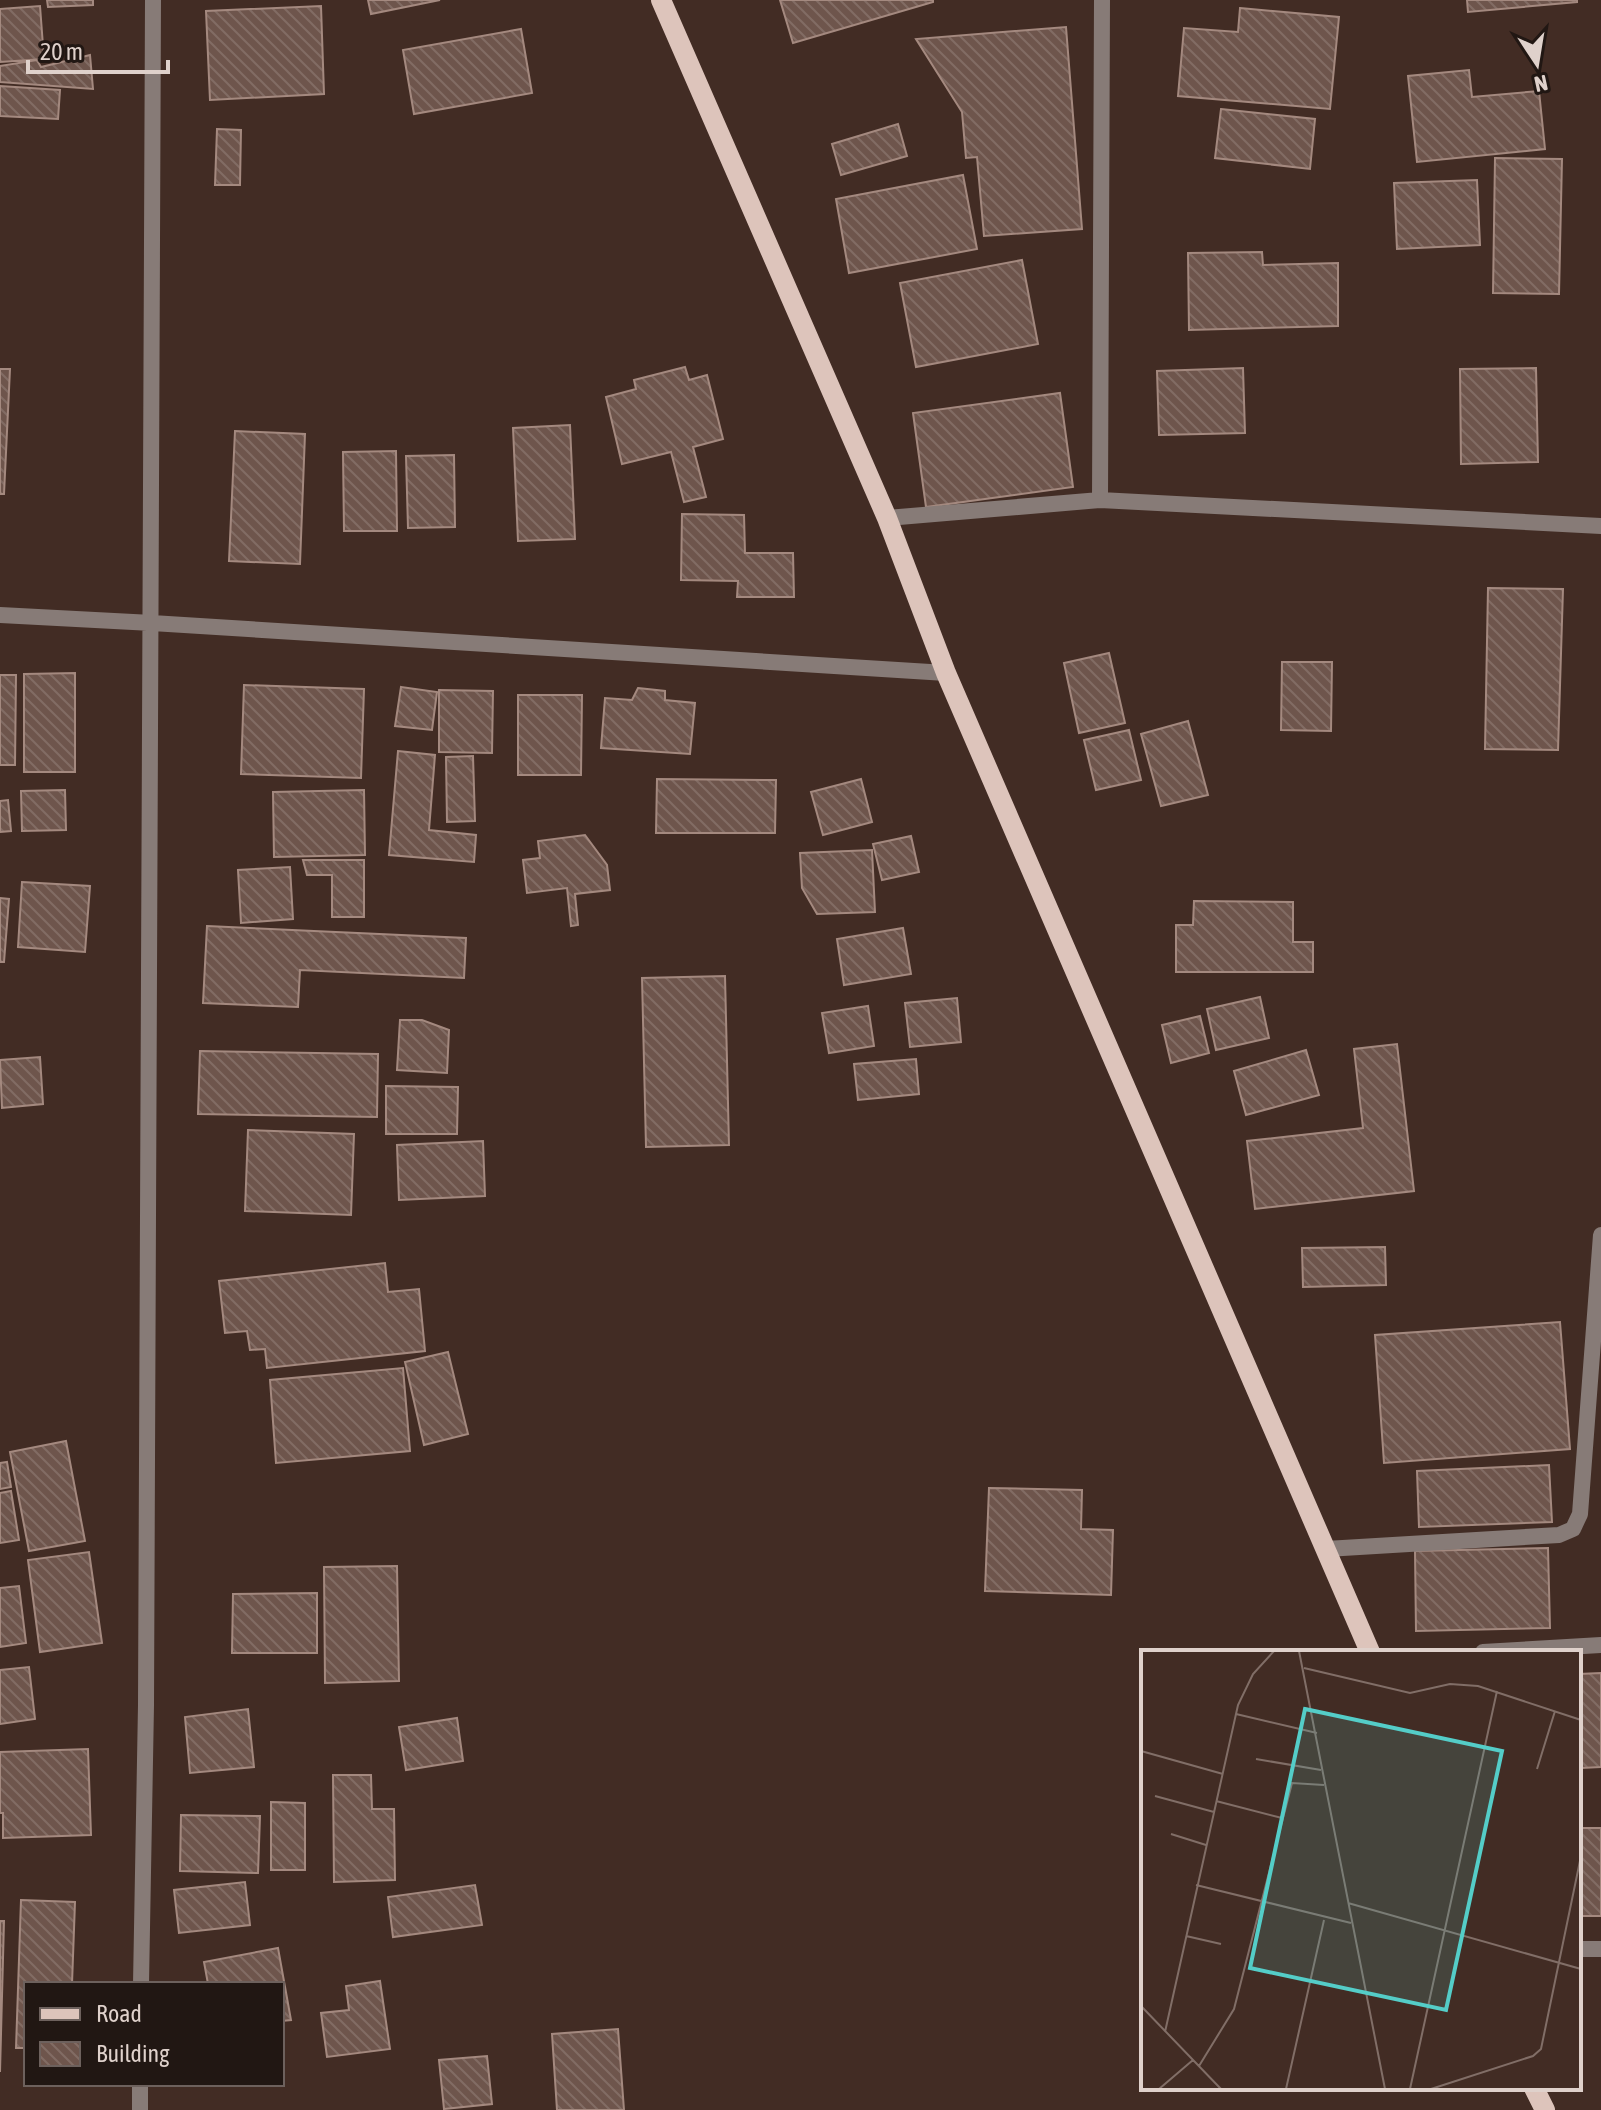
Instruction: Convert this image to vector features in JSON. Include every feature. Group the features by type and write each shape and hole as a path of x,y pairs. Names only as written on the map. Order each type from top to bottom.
{"main road":[{"path":"661,0 887,518 946,673 1369,1650"},
{"path":"1535,2090 1545,2110"}],"street":[{"path":"141,1982 147,1689 153,0"},
{"path":"1100,500 1102,0"},
{"path":"887,518 1100,500 1601,526"},
{"path":"0,615 946,673"},
{"path":"1326,1549 1559,1535 1573,1529 1580,1514 1601,1235"},
{"path":"1517,1650 1601,1645"},
{"path":"140,2086 140,2110"}],"building":[{"path":"47,0 93,0 93,5 48,7"},
{"path":"368,0 440,0 371,14"},
{"path":"780,0 933,0 933,2 793,43"},
{"path":"1467,0 1577,0 1577,2 1468,12"},
{"path":"40,6 44,59 0,62 0,9"},
{"path":"321,6 324,94 210,100 206,11"},
{"path":"1240,8 1339,17 1330,109 1178,96 1184,28 1238,32"},
{"path":"1066,27 1082,229 984,236 977,157 966,158 962,112 916,39"},
{"path":"521,29 532,93 414,114 403,50"},
{"path":"90,55 93,89 0,82 0,66 37,60 41,67"},
{"path":"1469,70 1472,97 1539,91 1545,149 1417,162 1408,76"},
{"path":"0,86 60,90 58,119 0,116"},
{"path":"1221,109 1315,119 1310,169 1215,158"},
{"path":"898,124 907,156 841,175 832,144"},
{"path":"217,129 241,130 240,185 215,185"},
{"path":"1495,158 1562,159 1559,294 1493,293"},
{"path":"963,175 977,249 849,273 836,199"},
{"path":"1477,180 1480,245 1397,249 1394,183"},
{"path":"1262,252 1263,265 1338,263 1338,326 1189,330 1188,253"},
{"path":"1022,260 1038,344 916,367 900,283"},
{"path":"685,367 689,380 707,375 723,439 693,447 706,497 684,502 671,452 622,464 606,397 636,389 634,380"},
{"path":"1243,368 1245,433 1159,435 1157,371"},
{"path":"1536,368 1538,462 1461,464 1460,369"},
{"path":"0,369 10,369 4,494 0,494"},
{"path":"1060,393 1073,487 926,507 913,413"},
{"path":"570,425 575,539 518,541 513,428"},
{"path":"235,431 305,434 300,564 229,561"},
{"path":"396,451 397,531 344,531 343,452"},
{"path":"454,455 455,527 408,528 406,456"},
{"path":"682,514 744,515 745,553 793,553 794,597 737,597 738,581 681,580"},
{"path":"1488,588 1563,589 1558,750 1485,749"},
{"path":"1109,653 1125,723 1079,733 1064,663"},
{"path":"1282,662 1332,662 1331,731 1281,730"},
{"path":"75,673 75,772 24,772 24,674"},
{"path":"0,675 16,675 15,765 0,765"},
{"path":"244,685 364,689 361,778 241,774"},
{"path":"401,687 437,692 432,730 395,726"},
{"path":"638,688 665,691 665,700 695,703 690,754 601,748 605,698 632,700"},
{"path":"439,690 493,691 492,753 439,752"},
{"path":"518,695 582,695 581,775 518,775"},
{"path":"1188,721 1208,795 1161,806 1141,734"},
{"path":"1129,730 1141,780 1096,790 1084,740"},
{"path":"398,751 435,755 429,830 476,835 474,862 389,855"},
{"path":"473,756 475,821 447,822 446,757"},
{"path":"657,779 776,780 775,833 656,833"},
{"path":"861,779 872,822 823,835 811,792"},
{"path":"65,790 66,830 22,831 21,791"},
{"path":"364,790 365,855 274,857 273,792"},
{"path":"8,800 11,831 0,832 0,801"},
{"path":"585,835 607,865 610,890 575,894 578,925 571,926 567,888 527,893 523,860 540,858 538,841"},
{"path":"911,836 919,872 882,880 873,844"},
{"path":"872,850 875,912 817,914 802,888 800,853"},
{"path":"303,860 364,860 364,917 332,917 332,875 307,875"},
{"path":"290,867 293,919 241,923 238,870"},
{"path":"22,882 90,886 85,952 18,947"},
{"path":"0,898 9,899 4,962 0,962"},
{"path":"1194,901 1293,902 1293,942 1313,942 1313,972 1176,972 1176,925 1193,925"},
{"path":"207,926 466,938 464,978 300,970 298,1007 203,1003"},
{"path":"903,928 911,974 844,985 837,939"},
{"path":"725,976 729,1145 646,1147 642,978"},
{"path":"1260,997 1269,1038 1216,1050 1207,1009"},
{"path":"957,998 961,1042 910,1047 905,1003"},
{"path":"868,1006 874,1046 829,1053 822,1013"},
{"path":"1200,1016 1209,1053 1171,1063 1162,1025"},
{"path":"400,1020 422,1020 449,1030 447,1073 397,1070"},
{"path":"1397,1044 1414,1191 1255,1209 1247,1141 1363,1128 1354,1049"},
{"path":"1306,1050 1319,1095 1246,1115 1234,1071"},
{"path":"200,1051 378,1054 377,1117 198,1114"},
{"path":"40,1057 43,1104 2,1108 0,1060"},
{"path":"916,1059 919,1094 858,1100 854,1064"},
{"path":"386,1086 458,1087 457,1134 386,1134"},
{"path":"248,1130 354,1134 351,1215 245,1211"},
{"path":"483,1141 485,1196 399,1200 397,1145"},
{"path":"1385,1247 1386,1285 1303,1287 1302,1248"},
{"path":"385,1263 388,1292 419,1289 425,1351 267,1368 265,1349 250,1350 247,1331 225,1333 219,1281"},
{"path":"1560,1322 1570,1449 1384,1463 1375,1335"},
{"path":"448,1352 468,1434 424,1445 405,1362"},
{"path":"403,1368 410,1451 276,1463 270,1380"},
{"path":"66,1441 85,1541 29,1551 10,1452"},
{"path":"7,1462 11,1487 0,1489 0,1463"},
{"path":"1549,1465 1552,1522 1419,1527 1417,1471"},
{"path":"989,1488 1082,1490 1081,1529 1113,1530 1111,1595 985,1591"},
{"path":"11,1491 19,1540 0,1543 0,1493"},
{"path":"1548,1548 1550,1628 1416,1631 1415,1551"},
{"path":"89,1552 102,1643 40,1652 28,1560"},
{"path":"397,1566 399,1681 325,1683 324,1567"},
{"path":"19,1586 26,1643 0,1647 0,1588"},
{"path":"317,1593 317,1653 232,1653 233,1594"},
{"path":"29,1667 35,1719 0,1724 0,1670"},
{"path":"1601,1673 1601,1767 1582,1768 1581,1674"},
{"path":"248,1709 254,1767 190,1773 185,1717"},
{"path":"457,1718 463,1761 406,1770 399,1727"},
{"path":"88,1749 91,1835 3,1838 0,1752"},
{"path":"333,1775 371,1775 372,1809 394,1809 395,1880 334,1882"},
{"path":"271,1802 305,1803 305,1870 271,1870"},
{"path":"181,1815 260,1816 258,1873 180,1871"},
{"path":"1581,1828 1601,1828 1601,1916 1581,1916"},
{"path":"245,1882 250,1925 179,1933 174,1890"},
{"path":"475,1885 482,1925 393,1937 388,1897"},
{"path":"21,1900 75,1902 72,1982 24,1982 24,2048 16,2048"},
{"path":"0,1921 4,1921 0,2072"},
{"path":"278,1948 291,2020 284,2021 284,1982 208,1982 204,1962"},
{"path":"380,1981 390,2049 327,2057 321,2013 349,2010 346,1986"},
{"path":"618,2029 624,2110 557,2110 552,2034"},
{"path":"487,2056 492,2104 444,2109 439,2060"}]}
